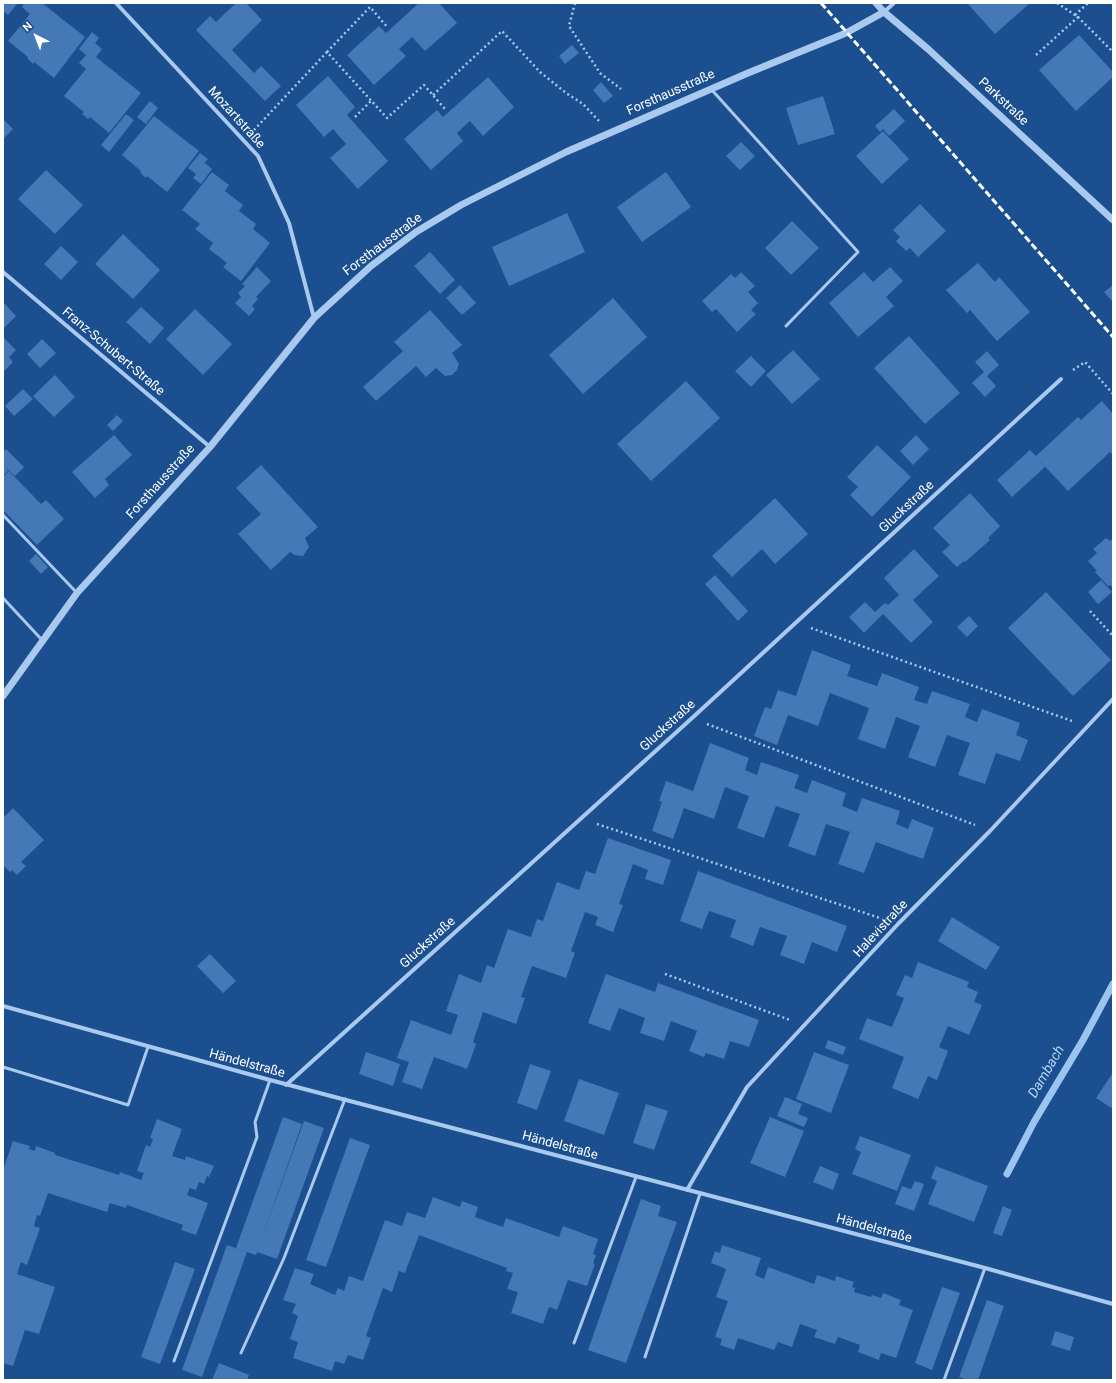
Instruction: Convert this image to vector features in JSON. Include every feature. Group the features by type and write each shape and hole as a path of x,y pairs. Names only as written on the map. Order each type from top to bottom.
{"street":[{"name":"Mozartstraße","path":"116,3 258,156 289,223 314,318"},
{"name":"Parkstraße","path":"876,3 884,12 928,49 1113,220"},
{"name":"Forsthausstraße","path":"3,696 77,593 210,447 314,318 370,266 416,232 461,205 566,152 711,89 846,33 884,12 894,3"},
{"name":"Franz-Schubert-Straße","path":"3,272 210,447"},
{"name":"Gluckstraße","path":"286,1085 691,719 1060,379"},
{"name":"Halevistraße","path":"687,1190 747,1087 898,924 990,831 1086,726 1113,699"},
{"name":"Händelstraße","path":"3,1006 286,1085 985,1268 1113,1304"}],"lane":[{"path":"711,89 858,252 786,326"},
{"path":"3,515 77,593"},
{"path":"3,598 42,640"},
{"path":"3,1067 128,1105 148,1047"},
{"path":"174,1361 257,1137 255,1122 270,1080"},
{"path":"241,1353 284,1258 346,1100"},
{"path":"574,1343 636,1177"},
{"path":"645,1357 700,1194"},
{"path":"944,1380 985,1268"}],"path":[{"path":"575,3 569,26 600,73 621,89"},
{"path":"1057,3 1078,17 1113,52"},
{"path":"1074,15 1088,3"},
{"path":"244,141 326,52 370,7 388,28"},
{"path":"1036,55 1078,17"},
{"path":"433,96 502,31 540,72 566,94 583,104 610,133"},
{"path":"326,52 388,118 424,85 446,110"},
{"path":"355,117 371,101"},
{"path":"1060,379 1085,362 1113,394"},
{"path":"1090,611 1113,636"},
{"path":"796,622 1086,726"},
{"path":"691,719 990,831"},
{"path":"582,818 898,924"},
{"path":"665,974 805,1025"}],"building":[{"path":"3,3 18,3 8,15 3,11"},
{"path":"24,3 42,3 85,37 54,78 34,62 33,64 27,58 28,57 8,41 30,14 22,7"},
{"path":"236,3 246,3 262,20 232,50 254,73 261,66 281,86 265,101 196,30 210,16 216,22"},
{"path":"419,3 439,3 457,23 425,51 412,37 399,49 406,56 374,85 347,55 379,26 386,33"},
{"path":"967,3 1030,3 995,34"},
{"path":"92,32 99,38 95,43 102,49 96,57 141,93 109,133 90,117 88,119 82,114 84,112 64,96 86,69 79,63 86,55 79,49"},
{"path":"1079,35 1113,72 1113,77 1076,111 1039,70"},
{"path":"572,45 579,53 565,64 559,56"},
{"path":"328,76 355,107 347,115 388,161 358,189 330,158 346,144 333,129 324,137 296,105"},
{"path":"488,77 514,107 483,136 470,121 457,133 463,141 431,170 404,139 437,110 443,117"},
{"path":"601,82 613,96 604,103 593,90"},
{"path":"823,96 835,134 798,145 786,108"},
{"path":"150,101 158,108 146,124 137,117"},
{"path":"894,109 905,121 889,136 883,129 880,132 875,126"},
{"path":"126,114 134,120 109,152 101,145"},
{"path":"154,116 199,151 167,192 147,176 146,178 140,172 141,171 122,155"},
{"path":"3,119 13,129 3,139"},
{"path":"883,131 909,159 882,184 856,156"},
{"path":"741,142 755,156 740,170 726,156"},
{"path":"200,153 208,159 202,166 205,163 212,169 201,184 193,178 196,174 188,168"},
{"path":"46,170 83,205 55,234 18,199"},
{"path":"212,172 229,185 225,191 243,205 239,211 256,224 253,229 270,243 241,281 223,267 227,263 209,249 213,243 195,229 200,224 182,210"},
{"path":"666,172 691,207 642,242 617,207"},
{"path":"920,204 946,231 918,257 910,248 906,251 896,241 900,237 893,230"},
{"path":"567,213 585,252 509,286 492,247"},
{"path":"792,221 819,248 791,275 765,248"},
{"path":"123,234 160,270 133,299 95,264"},
{"path":"61,246 78,262 61,280 44,264"},
{"path":"430,252 455,280 440,294 414,266"},
{"path":"978,263 995,282 999,277 1030,312 997,341 970,310 967,313 946,290"},
{"path":"257,267 271,281 256,297 258,299 252,306 255,309 249,316 235,303 241,297 238,293 245,286 242,284"},
{"path":"890,267 903,281 886,297 894,306 858,337 829,303 864,272 873,282"},
{"path":"741,272 755,286 748,292 758,303 751,310 756,314 737,332 716,309 712,312 702,301 731,274 735,278"},
{"path":"460,285 476,303 462,315 446,298"},
{"path":"1113,285 1113,302 1104,292"},
{"path":"613,298 647,337 583,394 549,355"},
{"path":"3,302 16,316 3,329"},
{"path":"141,307 164,328 150,344 126,322"},
{"path":"195,309 232,344 203,375 166,339"},
{"path":"430,310 462,345 452,353 459,364 457,370 452,375 445,376 436,368 426,377 416,366 376,401 363,387 403,351 394,342"},
{"path":"909,336 960,393 925,424 874,368"},
{"path":"3,337 16,350 9,357 13,362 3,372"},
{"path":"42,339 56,353 40,368 27,354"},
{"path":"793,350 820,379 792,404 766,375"},
{"path":"987,351 999,365 987,376 996,386 985,397 972,383 984,372 975,362"},
{"path":"751,356 766,371 751,387 735,371"},
{"path":"55,375 75,397 54,417 33,396"},
{"path":"686,381 720,418 651,481 617,444"},
{"path":"23,389 33,399 14,416 5,406"},
{"path":"1102,401 1113,414 1113,455 1110,452 1068,491 1037,458 1045,467 1012,497 997,480 1030,450 1036,456 1078,417 1081,420"},
{"path":"117,415 123,421 113,431 107,425"},
{"path":"114,435 132,455 105,479 109,485 95,498 72,472"},
{"path":"916,435 929,449 913,465 900,451"},
{"path":"877,445 911,477 872,517 850,495 858,487 847,477"},
{"path":"6,449 24,467 15,476 6,468 8,471 4,475 3,473 3,453"},
{"path":"261,465 318,527 305,538 309,547 303,556 295,555 290,552 271,570 238,534 261,514 236,488"},
{"path":"9,471 41,504 46,500 64,519 37,545 3,510 3,477"},
{"path":"970,493 1000,526 988,538 990,540 957,567 942,552 950,545 933,528"},
{"path":"775,498 808,534 775,564 762,549 732,577 712,556"},
{"path":"1106,538 1110,541 1113,538 1113,588 1110,585 1108,586 1095,572 1097,571 1088,561 1097,553 1093,549"},
{"path":"914,549 939,576 913,600 933,622 911,643 883,614 864,633 849,617 865,602 875,612 885,603 888,605 899,595 884,578"},
{"path":"36,554 48,567 41,574 29,561"},
{"path":"715,575 748,611 738,621 705,584"},
{"path":"1101,580 1112,592 1098,604 1088,592"},
{"path":"1046,592 1111,660 1073,696 1008,628"},
{"path":"969,616 978,626 967,637 957,627"},
{"path":"812,650 851,665 847,676 877,686 882,673 919,687 914,700 927,704 932,691 970,704 965,717 977,722 982,709 1020,723 1016,735 1028,740 1020,761 996,753 985,784 958,775 970,743 947,735 935,767 908,757 920,726 896,717 885,749 858,739 869,708 830,693 818,726 788,715 777,745 754,736 765,707 771,709 778,690 796,696"},
{"path":"710,743 749,758 745,770 757,775 761,762 799,775 794,788 807,793 812,780 846,793 842,806 857,812 862,798 900,811 896,824 908,829 912,819 934,828 923,859 876,842 864,873 838,864 850,832 826,824 815,856 788,846 800,814 776,806 764,838 737,828 749,796 725,787 714,819 684,808 673,839 652,831 662,802 659,801 666,781 693,791"},
{"path":"13,808 44,840 21,862 26,866 17,875 12,870 10,872 3,865 3,818"},
{"path":"608,838 671,860 663,885 645,879 648,870 633,864 619,904 623,905 613,932 595,925 598,917 585,912 571,951 575,953 566,978 532,966 521,997 525,998 516,1024 483,1012 473,1042 476,1044 467,1069 434,1057 422,1089 402,1082 409,1062 397,1058 411,1020 451,1035 458,1015 446,1011 459,974 481,983 487,965 494,968 508,929 531,937 537,919 543,921 557,882 579,890 586,871 595,874"},
{"path":"698,871 847,926 837,952 812,942 804,964 780,955 787,936 760,927 753,946 730,937 736,920 709,911 702,929 680,921"},
{"path":"952,917 1000,947 986,970 938,941"},
{"path":"210,954 236,981 223,993 197,966"},
{"path":"918,962 969,982 967,987 978,992 974,1002 982,1005 969,1035 948,1026 939,1047 948,1051 937,1080 928,1076 918,1099 892,1088 904,1057 859,1039 867,1018 892,1027 904,998 896,995 905,975 912,978"},
{"path":"606,974 655,992 658,983 759,1020 749,1047 730,1041 724,1059 706,1053 704,1057 689,1051 697,1031 671,1021 664,1041 640,1033 645,1018 619,1008 610,1031 588,1023"},
{"path":"828,1040 846,1047 843,1055 825,1048"},
{"path":"366,1052 400,1064 393,1086 359,1074"},
{"path":"814,1052 849,1065 831,1113 796,1099"},
{"path":"530,1064 551,1071 537,1110 517,1103"},
{"path":"1112,1074 1113,1075 1113,1109 1096,1098"},
{"path":"579,1079 619,1093 604,1135 564,1121"},
{"path":"785,1097 802,1104 798,1114 808,1118 804,1127 777,1116"},
{"path":"646,1104 668,1111 654,1150 633,1143"},
{"path":"283,1117 302,1124 256,1255 236,1248"},
{"path":"770,1117 804,1131 785,1177 750,1163"},
{"path":"157,1119 182,1129 172,1156 185,1160 186,1156 214,1166 209,1177 207,1176 204,1184 199,1182 196,1190 190,1188 187,1195 208,1203 196,1235 181,1230 183,1225 127,1205 126,1208 110,1203 107,1212 48,1193 40,1216 37,1215 34,1226 40,1228 27,1265 21,1262 17,1274 55,1287 39,1334 25,1330 13,1366 3,1363 3,1170 13,1141 30,1146 29,1149 35,1151 36,1146 55,1153 55,1155 119,1175 120,1172 141,1180 144,1173 137,1171 146,1145 150,1147 153,1139 150,1138"},
{"path":"304,1121 324,1128 277,1259 257,1252"},
{"path":"860,1136 911,1155 897,1191 852,1174 861,1152 855,1149"},
{"path":"350,1138 370,1145 326,1267 306,1260"},
{"path":"820,1166 839,1174 833,1190 813,1182"},
{"path":"936,1166 988,1186 974,1222 928,1204 937,1181 931,1178"},
{"path":"915,1181 924,1184 914,1211 895,1204 902,1186 911,1189"},
{"path":"433,1197 460,1207 462,1201 478,1207 475,1217 503,1227 506,1218 559,1237 563,1226 598,1239 593,1254 596,1255 593,1263 595,1264 587,1286 568,1280 557,1310 549,1307 543,1324 511,1313 518,1292 507,1289 513,1273 506,1271 507,1268 419,1235 405,1273 399,1271 392,1292 383,1288 366,1336 371,1338 363,1360 348,1355 344,1364 335,1361 332,1371 293,1358 298,1342 290,1339 298,1316 292,1313 296,1304 283,1300 295,1268 314,1274 310,1284 335,1295 338,1288 344,1291 349,1276 363,1281 385,1220 402,1226 407,1212 425,1218"},
{"path":"641,1199 661,1206 658,1216 677,1222 626,1363 588,1350"},
{"path":"1003,1206 1012,1210 1002,1236 993,1233"},
{"path":"227,1245 247,1252 202,1377 182,1370"},
{"path":"722,1245 761,1258 755,1275 764,1279 768,1267 814,1284 817,1275 835,1281 836,1276 854,1282 852,1287 855,1288 854,1292 881,1298 883,1293 901,1300 899,1305 913,1310 896,1358 881,1353 879,1360 858,1352 860,1345 838,1337 835,1344 814,1337 817,1330 800,1324 792,1347 778,1342 774,1350 738,1338 734,1350 720,1345 722,1339 715,1337 728,1301 716,1297 726,1269 711,1263 715,1251 720,1253"},
{"path":"175,1262 195,1269 160,1364 141,1357"},
{"path":"942,1287 960,1293 932,1370 915,1363"},
{"path":"987,1300 1004,1306 978,1380 968,1380 959,1377"},
{"path":"1055,1331 1074,1337 1070,1351 1051,1345"},
{"path":"219,1363 249,1375 247,1380 212,1380"}],"waterway":[{"name":"Dambach","path":"1007,1174 1034,1122 1083,1040 1113,984"}],"railway":[{"path":"821,3 1113,337"}]}
